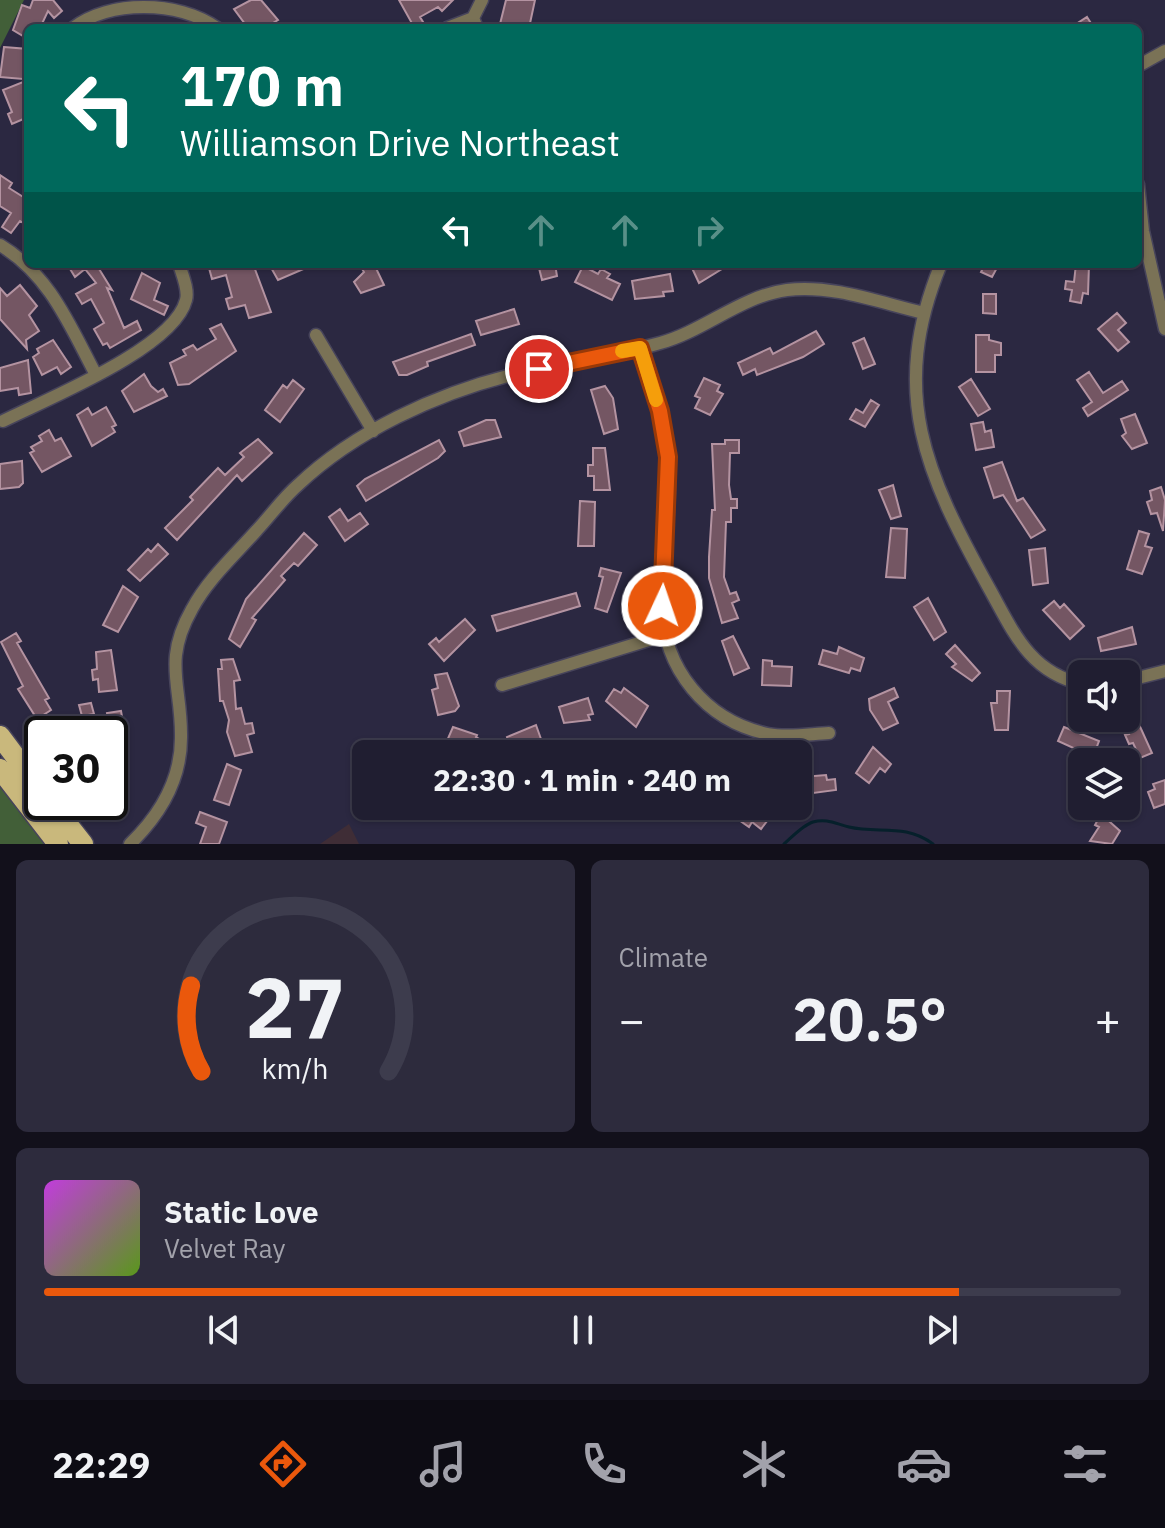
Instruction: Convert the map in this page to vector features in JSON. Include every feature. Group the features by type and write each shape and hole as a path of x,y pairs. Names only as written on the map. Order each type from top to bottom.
{"main road":[{"path":"0,736 24,768"},
{"path":"0,769 58,844"},
{"path":"64,820 83,844"}],"street":[{"path":"475,23 482,0"},
{"path":"79,24 102,7 172,1 210,24"},
{"path":"1142,64 1165,51"},
{"path":"1142,222 1165,329"},
{"path":"0,245 24,263"},
{"path":"30,268 52,292 96,375"},
{"path":"3,421 96,375 177,323 187,297 180,268"},
{"path":"940,268 924,313 916,388 919,423 935,486 1021,647 1049,672 1068,679"},
{"path":"130,844 162,807 176,771 181,736 174,658 180,631 193,606 297,486 373,431 427,404 485,382 679,337 752,299 788,289 824,290 924,313"},
{"path":"316,335 373,431"},
{"path":"640,348 660,411 668,457 662,606 665,635 686,682 703,702 724,718 771,734 829,733"},
{"path":"502,685 665,635"},
{"path":"1140,677 1165,671"}],"shaded area":[{"path":"349,824 359,844 320,844"}],"green space":[{"path":"0,0 24,0 0,48"},
{"path":"0,759 24,797 24,820 44,820 65,844 0,844"}],"building":[{"path":"33,0 53,0 62,11 54,18 48,11 42,24 24,24 24,37 13,30 22,5 30,8"},
{"path":"251,0 261,0 278,20 271,24 245,24 234,9"},
{"path":"399,0 453,0 442,11 438,7 420,17 423,22 412,24"},
{"path":"506,0 535,0 530,24 500,24"},
{"path":"1087,17 1091,24 1076,24"},
{"path":"4,47 24,49 23,79 0,77"},
{"path":"23,82 24,119 12,124 8,114 12,112 3,90"},
{"path":"0,175 12,183 9,188 24,197 24,224 20,221 11,233 2,227 11,213 0,206"},
{"path":"69,268 98,268 112,290 107,288 124,328 137,321 141,330 110,348 107,343 103,345 94,329 104,323 91,299 82,304 76,294 96,283 85,269 75,277"},
{"path":"209,268 254,268 271,312 249,318 245,305 229,309 226,299 232,297 226,275 212,279"},
{"path":"271,268 306,268 278,280"},
{"path":"362,268 376,268 384,285 361,293 354,282 364,272"},
{"path":"539,268 556,268 557,276 542,280"},
{"path":"582,268 587,268 598,274 601,269 610,274 607,278 620,284 612,300 575,282"},
{"path":"692,268 723,268 699,283"},
{"path":"983,268 997,268 992,277 981,272"},
{"path":"1076,268 1089,268 1088,294 1083,293 1081,303 1070,301 1072,290 1065,289 1066,281 1074,282"},
{"path":"142,273 160,283 154,300 168,306 164,315 131,299"},
{"path":"670,274 673,291 663,292 664,296 635,299 632,281"},
{"path":"20,285 37,306 29,315 39,331 26,340 27,349 0,319 0,288 7,296"},
{"path":"983,294 996,294 996,314 983,313"},
{"path":"514,309 519,324 481,335 476,321"},
{"path":"1117,313 1126,323 1118,330 1129,342 1118,351 1098,329"},
{"path":"221,324 236,351 189,384 178,385 170,363 186,355 183,350 193,345 197,350 216,339 210,329"},
{"path":"816,331 824,344 803,357 757,375 755,369 743,375 738,363 770,348 773,354"},
{"path":"471,334 475,345 427,362 428,366 407,375 399,375 393,362"},
{"path":"976,335 989,335 989,340 1001,343 1001,355 995,355 995,372 976,372"},
{"path":"864,338 875,364 863,369 853,343"},
{"path":"53,340 71,367 61,374 57,367 42,375 33,357 39,353 37,349"},
{"path":"28,360 31,393 19,395 18,388 0,391 0,368"},
{"path":"1089,372 1103,393 1122,381 1128,390 1088,416 1083,408 1092,402 1077,380"},
{"path":"144,374 151,386 158,392 163,389 167,396 134,412 122,391"},
{"path":"704,378 720,385 717,391 723,394 710,415 695,408 700,398 695,396"},
{"path":"971,379 990,409 978,416 959,387"},
{"path":"293,380 304,389 280,422 265,410 283,385 287,388"},
{"path":"605,386 613,398 618,429 604,434 591,390"},
{"path":"871,400 879,405 865,427 850,419 856,409 863,413"},
{"path":"106,407 116,425 112,427 115,432 92,446 77,415 88,408 92,415"},
{"path":"1135,414 1147,443 1132,449 1122,436 1126,433 1121,419"},
{"path":"486,420 495,420 501,437 464,446 459,432"},
{"path":"983,422 985,432 991,430 994,447 976,450 971,424"},
{"path":"49,430 55,441 61,438 71,456 42,472 30,453 34,451 31,447 42,441 39,436"},
{"path":"258,439 272,453 242,481 237,475 177,540 165,528 193,500 190,497 218,468 225,475 244,457 240,453"},
{"path":"439,440 445,451 438,458 366,501 357,486 365,479"},
{"path":"725,440 739,440 739,453 730,453 729,485 731,499 737,499 737,508 731,508 731,522 726,522 724,577 730,594 736,592 739,600 732,603 738,618 722,623 709,578 709,557 712,510 715,510 712,444 725,444"},
{"path":"593,448 605,448 610,490 594,490 594,476 588,476 588,465 593,465"},
{"path":"22,461 23,483 19,487 0,489 0,464"},
{"path":"1002,462 1017,501 1023,498 1045,530 1031,538 1003,495 994,498 984,468"},
{"path":"893,485 901,516 891,519 879,490"},
{"path":"1161,487 1165,500 1163,531 1157,513 1151,514 1147,502 1152,500 1150,491"},
{"path":"580,501 595,502 594,546 578,546"},
{"path":"340,509 348,521 360,513 368,524 345,541 329,517"},
{"path":"891,528 907,529 905,578 886,577"},
{"path":"1139,531 1149,534 1145,546 1152,548 1142,574 1127,569"},
{"path":"304,533 317,545 298,566 294,563 281,576 285,580 252,618 256,620 240,647 229,639 246,599"},
{"path":"158,544 168,554 140,581 128,570 148,549 151,552"},
{"path":"1045,548 1048,583 1033,585 1029,550"},
{"path":"601,568 621,573 607,612 595,608 603,577 599,576"},
{"path":"123,586 138,597 118,632 103,625"},
{"path":"576,593 580,606 497,631 492,616"},
{"path":"928,598 946,632 934,640 914,607"},
{"path":"1054,601 1060,608 1064,604 1084,626 1070,639 1043,610"},
{"path":"465,619 475,630 444,661 429,644 436,638 439,642"},
{"path":"1132,627 1136,644 1101,651 1098,638"},
{"path":"16,633 21,641 17,643 49,698 45,700 51,710 42,716 35,716 18,689 23,686 1,642"},
{"path":"733,636 749,668 734,675 722,641"},
{"path":"955,645 980,673 972,681 952,667 956,664 946,654"},
{"path":"839,647 864,658 860,671 851,668 849,673 819,664 823,650 837,654"},
{"path":"111,650 117,690 99,692 98,679 93,680 92,670 97,669 96,652"},
{"path":"233,659 240,680 234,681 236,709 241,708 245,724 252,723 254,733 247,735 252,752 235,756 227,732 229,720 223,701 220,701 218,669 222,669 221,660"},
{"path":"763,660 772,661 772,666 792,667 791,686 762,685"},
{"path":"447,673 459,706 455,711 438,715 432,690 438,688 435,675"},
{"path":"624,688 648,706 636,727 606,701 614,689 621,693"},
{"path":"894,688 898,697 888,702 898,723 883,730 870,710 869,699"},
{"path":"997,691 1010,691 1008,730 995,730 991,703 997,703"},
{"path":"588,698 593,714 588,715 590,720 564,723 559,707"},
{"path":"91,703 94,714 82,716 79,705"},
{"path":"121,711 122,716 108,716 107,713"},
{"path":"536,725 541,739 508,740 507,737"},
{"path":"453,727 477,735 481,740 447,740"},
{"path":"1064,727 1068,732 1099,741 1096,748 1073,748 1058,741"},
{"path":"1140,727 1152,753 1140,758 1140,748 1129,744 1125,735 1140,732"},
{"path":"873,747 891,764 885,772 880,768 869,783 856,773"},
{"path":"227,764 241,770 229,805 214,800"},
{"path":"826,775 827,780 835,779 836,790 812,793 812,776"},
{"path":"1165,780 1165,804 1154,808 1148,792 1155,789 1153,784"},
{"path":"200,812 227,822 219,844 200,844 206,827 196,823"},
{"path":"739,820 768,820 761,829 752,822 749,827"},
{"path":"1098,820 1108,820 1120,831 1112,844 1090,841 1099,827 1095,825"}],"waterway":[{"path":"784,844 805,826 823,821 860,829 912,833 933,844"}],"slow traffic":[{"path":"622,351 640,348 656,400"}],"route":[{"path":"539,369 640,348 660,411 668,457 662,606"}]}
